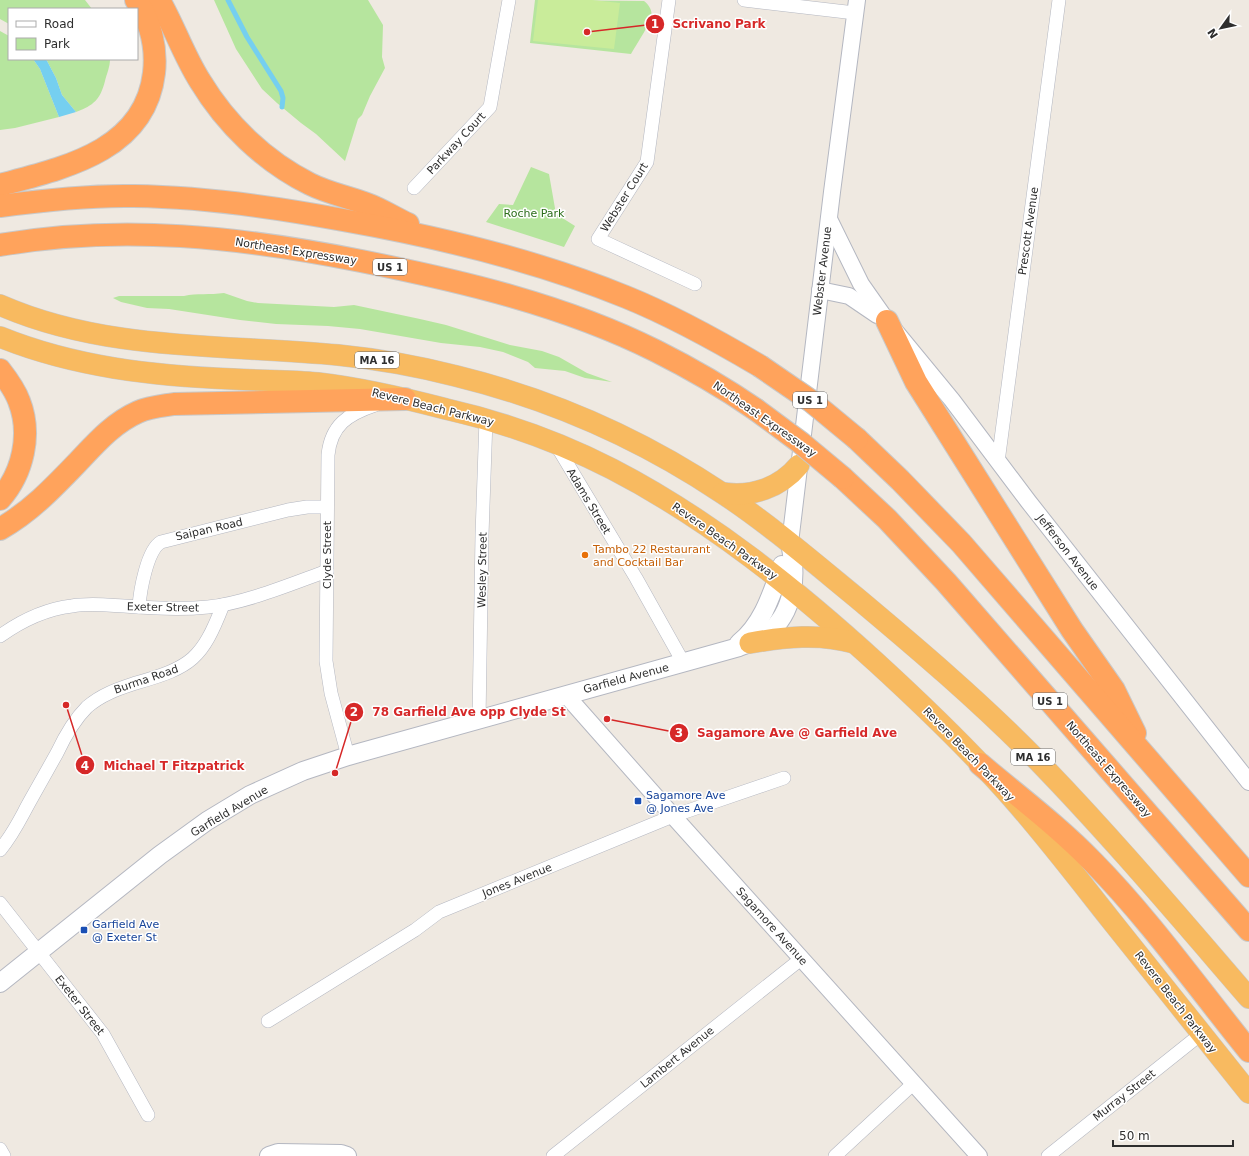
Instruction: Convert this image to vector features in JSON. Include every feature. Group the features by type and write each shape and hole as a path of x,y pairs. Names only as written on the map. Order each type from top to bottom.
{"highway":[{"path":"0,185 58,169 92,155 118,139 138,119 143,111 149,95 154,76 155,59 150,30 143,12 136,0"},
{"path":"159,0 200,81 238,132 254,146 272,161 310,184 340,196 368,204 444,241"},
{"name":"US 1","path":"0,206 59,199 103,196 134,196 191,198 280,208 370,224 444,241 543,267 627,297 689,326 760,366 811,401 856,438 900,480 961,543 1249,876"},
{"name":"Northeast Expressway","path":"0,245 80,235 140,234 255,243 323,254 403,270 545,307 600,326 654,350 706,377 755,408 801,443 843,478 887,519 946,582 1249,930"},
{"name":"MA 16","path":"0,305 51,323 80,331 109,336 194,346 342,355 400,364 458,376 524,396 597,424 676,464 723,493 790,543 929,659 979,704 1101,828 1249,998"},
{"path":"887,321 916,382 1077,637 1114,690 1148,759"},
{"name":"Revere Beach Parkway","path":"0,337 32,349 60,357 119,369 174,375 315,383 347,387 405,399 486,419 555,443 610,468 656,494 722,537 785,584 857,644 940,722 1017,804 1042,834 1249,1094"},
{"path":"0,370 13,388 19,400 25,425 20,466 14,479 0,499"},
{"path":"0,529 26,512 40,500 114,426 137,412 174,404 405,399"},
{"path":"723,493 742,495 758,492 781,481 800,465"},
{"path":"750,643 785,638 809,637 838,639 857,644"},
{"path":"980,764 1056,828 1092,861 1161,940 1249,1052"}],"main road":[{"name":"Garfield Avenue","path":"0,983 160,855 207,821 250,796 303,771 348,756 750,643 766,634 778,623 787,607 785,584 790,543"},
{"name":"Garfield Avenue","path":"730,649 753,629 766,607 785,584"},
{"path":"269,1156 278,1153 341,1154 348,1156"}],"street":[{"name":"Parkway Court","path":"414,188 490,107 509,0"},
{"name":"Webster Court","path":"669,0 647,162 598,239 695,284"},
{"path":"744,0 856,7"},
{"name":"Prescott Avenue","path":"998,462 1059,0"},
{"name":"Webster Avenue","path":"790,543 856,7"},
{"name":"Jefferson Avenue","path":"829,219 861,284 887,321 952,400 998,462 1249,782"},
{"name":"Jefferson Avenue","path":"820,290 849,296 887,321"},
{"name":"Clyde Street","path":"348,756 331,693 327,672 327,507 328,455 330,441 336,429 345,419 358,411 405,399"},
{"name":"Wesley Street","path":"479,720 482,535 486,419"},
{"name":"Adams Street","path":"555,443 636,578 683,662"},
{"name":"Saipan Road","path":"139,607 142,585 151,555 155,547 161,542 288,510 307,507 327,507"},
{"name":"Exeter Street","path":"0,636 26,620 65,607 97,604 189,608 223,605 246,599 327,572"},
{"name":"Burma Road","path":"0,850 17,828 66,735 82,712 94,702 113,691 167,674 188,663 202,649 210,637 223,605"},
{"name":"Sagamore Avenue","path":"566,695 979,1156"},
{"name":"Jones Avenue","path":"268,1021 415,930 439,912 673,816 784,778"},
{"name":"Exeter Street","path":"0,903 103,1034 148,1114"},
{"name":"Lambert Avenue","path":"553,1156 801,959"},
{"name":"Murray Street","path":"1048,1156 1201,1034"},
{"path":"835,1156 914,1083"},
{"path":"0,1149 4,1156"}],"green space":[{"path":"0,0 85,0 91,8 8,8 8,23 0,19"},
{"path":"214,0 368,0 383,25 382,57 385,68 362,115 358,119 345,161 316,134 262,89 236,49"},
{"path":"535,0 644,1 650,8 651,15 648,25 631,54 530,43"},
{"path":"538,0 592,0 620,3 614,49 533,41"},
{"path":"0,31 8,35 8,60 34,60 40,69 59,117 15,128 0,130"},
{"path":"47,60 110,60 101,93 92,104 76,112 62,95 56,78"},
{"name":"Roche Park","path":"531,167 549,174 556,214 575,226 564,247 486,222 499,204 513,205"},
{"path":"224,293 258,303 334,307 354,305 420,319 446,325 510,345 542,351 559,357 587,373 612,382 585,378 565,371 535,368 528,362 503,352 480,347 441,343 360,329 276,324 169,309 147,308 121,302 113,298 119,296 184,296"}],"water":[{"path":"34,60 47,60 56,78 62,95 76,112 59,117 40,69"}],"waterway":[{"path":"228,0 247,37 281,91 283,98 282,107"}],"place":[{"name":"Scrivano Park","path":"587,32"},
{"name":"Tambo 22 Restaurant and Cocktail Bar","path":"585,555"},
{"name":"Michael T Fitzpatrick","path":"66,705"},
{"name":"Sagamore Ave @ Garfield Ave","path":"607,719"},
{"name":"78 Garfield Ave opp Clyde St","path":"335,773"},
{"name":"Sagamore Ave @ Jones Ave","path":"638,801"},
{"name":"Garfield Ave @ Exeter St","path":"84,930"}]}
